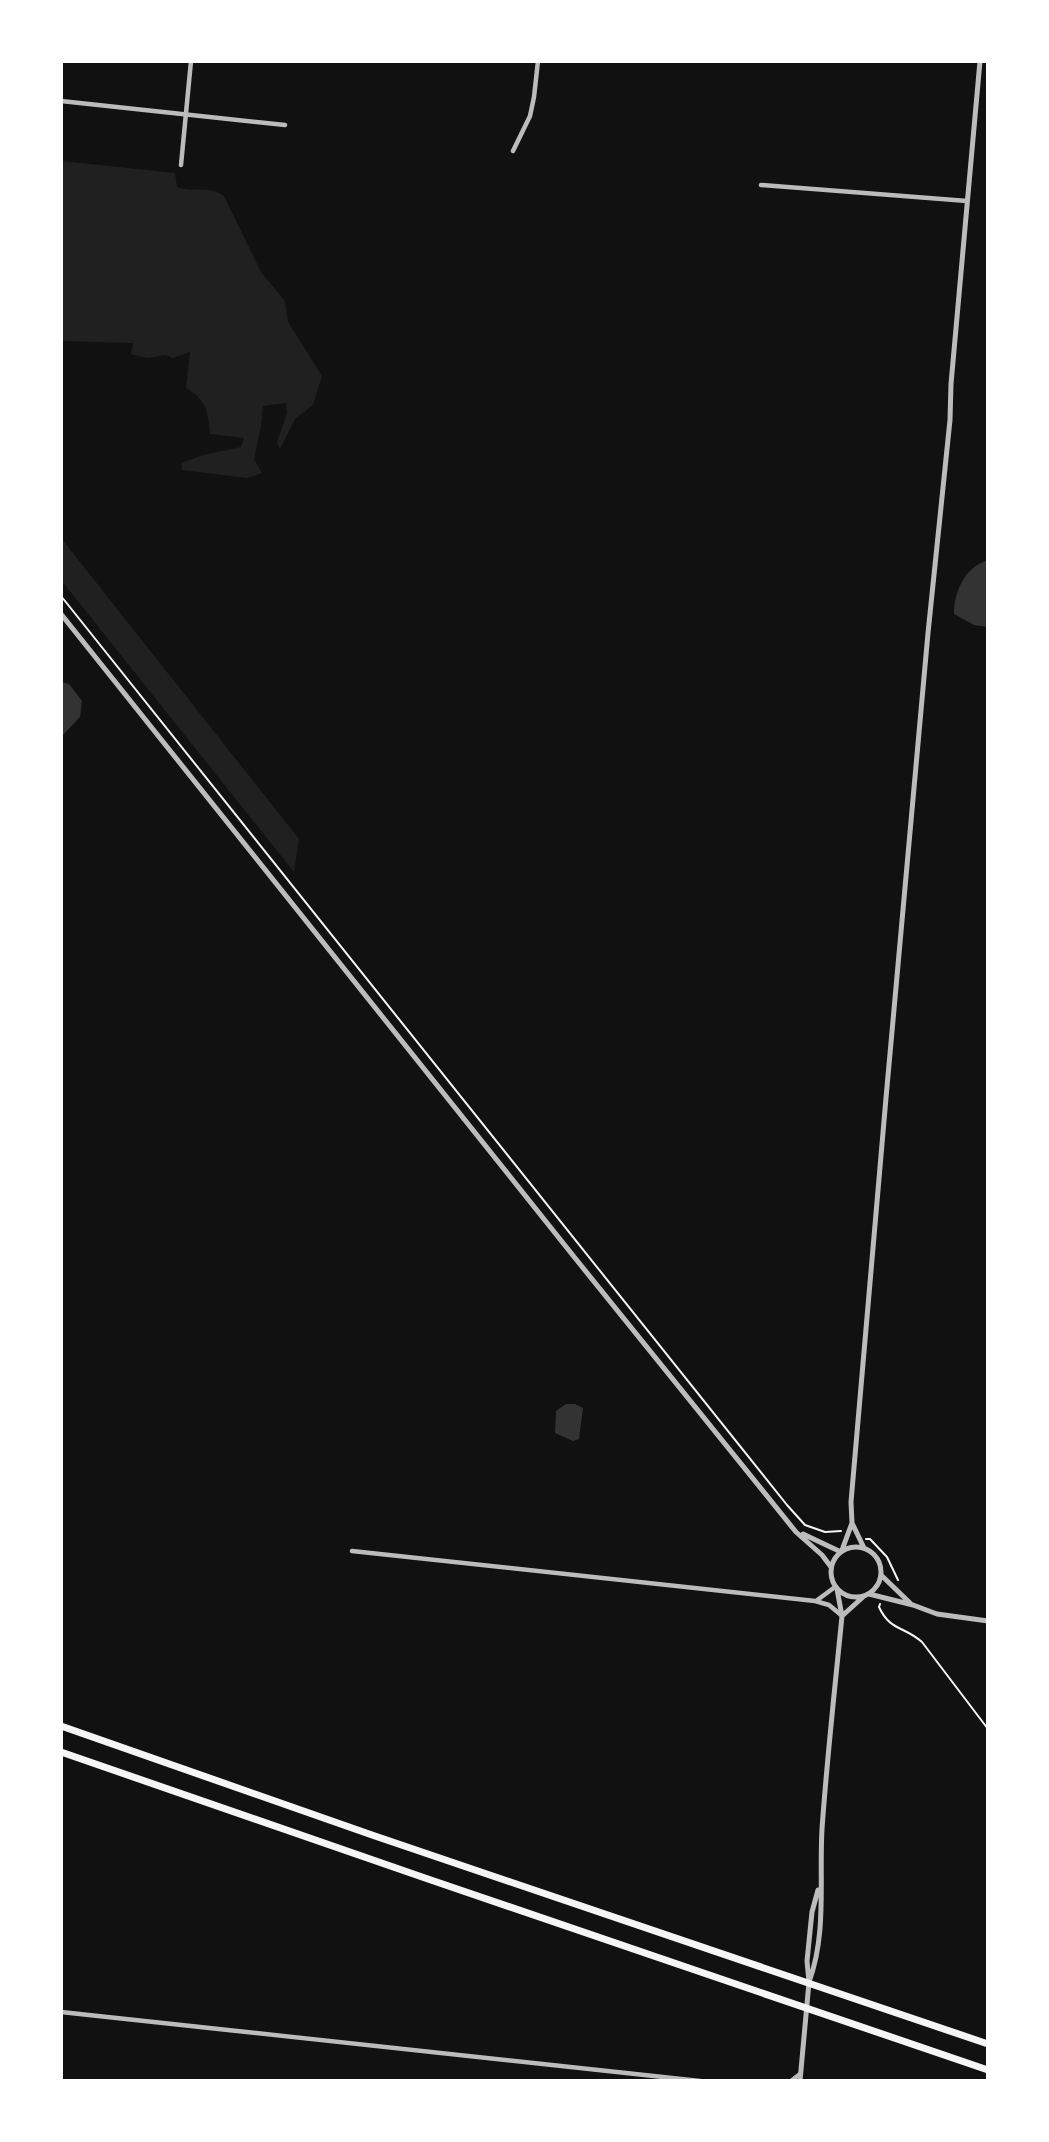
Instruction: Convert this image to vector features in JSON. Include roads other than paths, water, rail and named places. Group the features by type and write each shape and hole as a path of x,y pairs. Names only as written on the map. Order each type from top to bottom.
{"main road":[{"path":"61,1726 988,2044"},
{"path":"61,1752 988,2070"}],"street":[{"path":"181,165 191,61"},
{"path":"513,151 530,117 538,61"},
{"path":"841,1552 852,1523 851,1502 882,1140 981,61"},
{"path":"61,101 285,125"},
{"path":"761,185 967,201"},
{"path":"61,614 796,1532 822,1555 831,1567"},
{"path":"852,1523 864,1548 877,1559 881,1575 912,1605"},
{"path":"796,1532 841,1552"},
{"path":"809,1982 816,1962 822,1913 820,1884 825,1796 842,1616 831,1577 831,1567 841,1552 850,1548 864,1548"},
{"path":"352,1551 815,1601 828,1605 842,1616"},
{"path":"842,1616 877,1586 881,1575"},
{"path":"815,1601 836,1588"},
{"path":"836,1588 852,1597 882,1597 937,1614 988,1621"},
{"path":"800,2081 809,1982 807,1961 812,1912 820,1884"},
{"path":"61,2012 699,2081"},
{"path":"791,2081 801,2073"}]}
